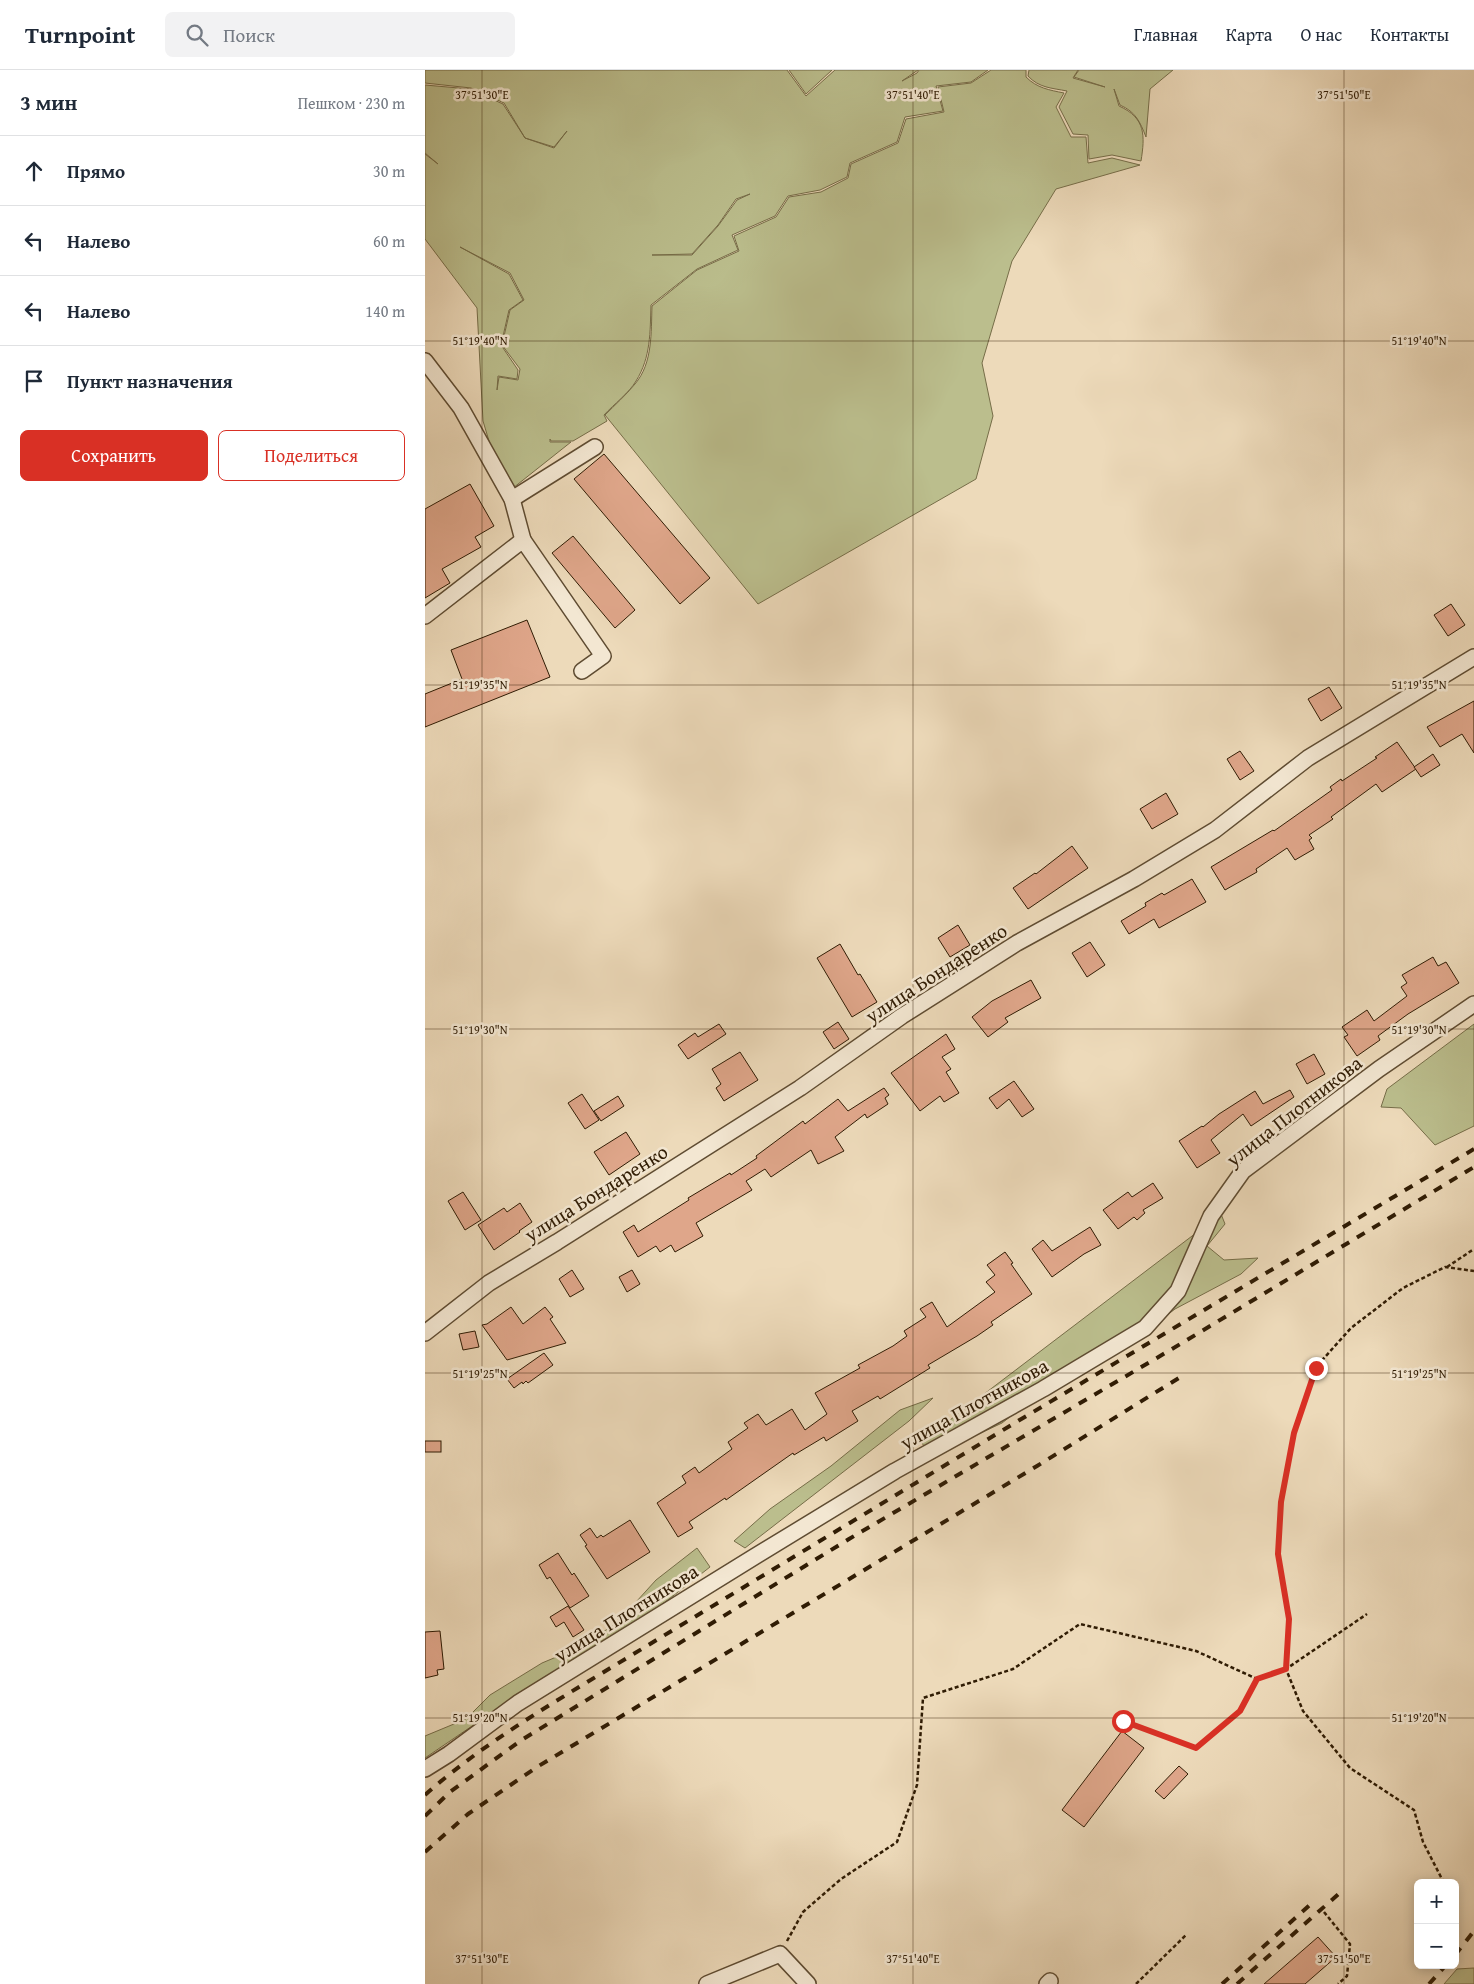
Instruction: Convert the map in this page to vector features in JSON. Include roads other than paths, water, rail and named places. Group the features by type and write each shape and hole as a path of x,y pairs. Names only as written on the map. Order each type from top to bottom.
{"street":[{"path":"425,361 461,408 512,500 523,540 603,656 582,671"},
{"path":"512,500 595,447"},
{"path":"425,616 523,540"},
{"name":"улица Бондаренко","path":"425,1333 489,1283 800,1088 902,1016 1017,943 1133,879 1215,830 1308,758 1474,657"},
{"name":"улица Плотникова","path":"425,1769 449,1754 518,1703 895,1471 1145,1328 1178,1291 1211,1216 1243,1172 1379,1069 1474,1004"},
{"path":"707,1984 780,1954 808,1984"}],"railway":[{"path":"425,1795 480,1751 559,1699 1013,1424 1474,1149"},
{"path":"425,1816 450,1792 520,1741 849,1539 1172,1349 1474,1167"},
{"path":"425,1852 468,1814 537,1767 1037,1466 1182,1376"},
{"path":"1237,1984 1343,1890"},
{"path":"1222,1984 1313,1902"},
{"path":"1459,1950 1474,1931"},
{"path":"1429,1984 1442,1969"}]}
